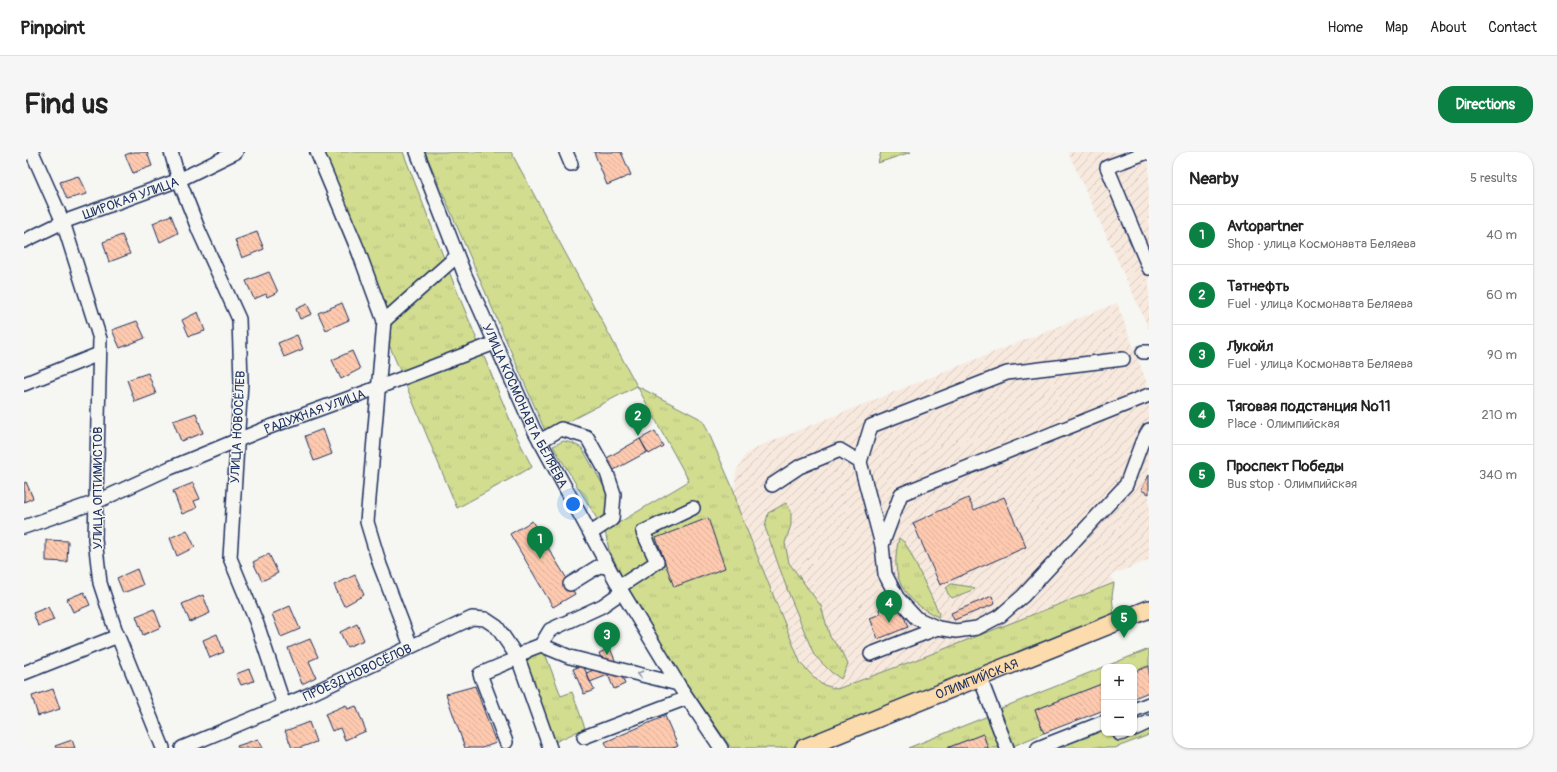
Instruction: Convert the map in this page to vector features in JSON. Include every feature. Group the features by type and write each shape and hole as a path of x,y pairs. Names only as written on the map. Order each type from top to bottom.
{"main road":[{"name":"ОЛИМПИЙСКАЯ","path":"804,748 1149,609"}],"street":[{"name":"УЛИЦА ОПТИМИСТОВ","path":"32,152 63,222 100,339 95,539 100,583 118,636 163,748"},
{"name":"УЛИЦА НОВОСЁЛЕВ","path":"171,152 179,180 199,231 239,319 240,382 230,558 256,620 284,705"},
{"name":"ШИРОКАЯ УЛИЦА","path":"24,241 63,222 179,180 236,152"},
{"path":"317,152 358,250 384,321 377,388 367,522 380,565 411,646"},
{"name":"УЛИЦА КОСМОНАВТА БЕЛЯЕВА","path":"417,152 457,256 540,441 620,589 686,698 721,748"},
{"path":"1148,152 1107,167 1149,268"},
{"path":"384,321 430,278 457,256"},
{"name":"РАДУЖНАЯ УЛИЦА","path":"24,527 96,502 170,468 267,428 495,343"},
{"path":"24,384 99,354"},
{"path":"1123,359 1007,373 871,426 860,462 882,545 885,574 897,597 916,618 938,628 956,631 978,628 1000,616 1023,596 1126,485 1142,442 1149,430"},
{"path":"882,545 901,494 1149,394"},
{"path":"540,441 561,429 587,438 607,473 614,494 612,519 590,533"},
{"path":"772,485 798,467 840,450 860,462"},
{"path":"506,742 480,674 518,658 528,650 541,645 550,630 602,606 620,589 657,562 643,532 693,508"},
{"path":"570,584 599,566 608,567"},
{"name":"ПРОЕЗД НОВОСЁЛОВ","path":"182,748 284,705 472,618 485,619 497,627 518,658 549,748"},
{"path":"871,654 938,628"},
{"path":"24,673 118,636"},
{"path":"541,645 570,657 678,684"},
{"path":"980,678 1006,748"},
{"path":"584,737 686,698"},
{"path":"1137,709 1149,704"},
{"path":"1137,727 1149,722"},
{"path":"1038,748 1056,745 1101,723"}],"shaded area":[{"path":"1068,152 1149,152 1149,329"},
{"path":"1117,303 1149,389 1149,560 1111,575 1114,583 926,656 837,689 821,684 801,664 738,508 734,491 736,472 746,454 764,444"}],"green space":[{"path":"309,152 403,152 452,279 517,437 532,467 457,508"},
{"path":"425,152 511,152 637,386 546,433"},
{"path":"881,152 911,152 878,163"},
{"path":"637,386 703,420 734,491 738,508 801,664 821,684 837,689 1114,583 1112,596 1114,615 790,748 731,748 683,679 626,584 609,550 605,531 689,481"},
{"path":"563,441 572,443 582,448 608,494 606,516 599,522 553,446"},
{"path":"786,503 791,511 791,525 785,543 789,563 821,606 830,637 840,649 848,664 841,679 831,672 814,655 787,589 765,527 768,513"},
{"path":"899,538 904,542 909,550 939,613 938,617 916,603 902,586 898,576 896,564 896,552"},
{"path":"951,584 972,587 975,589 952,598 948,594 946,588"},
{"path":"1149,649 1149,666 1137,671 1137,664 1112,664"},
{"path":"538,650 546,656 561,696 572,692 585,728 555,742 525,664 526,658"},
{"path":"1101,668 1101,684 1035,710 1044,733 1013,746 999,709"},
{"path":"988,716 1001,748 988,748 983,734 947,748 908,748"},
{"path":"1101,727 1101,736 1117,736 1119,739 1126,736 1137,736 1137,732 1149,727 1149,735 1115,748 1061,748 1059,743"}],"building":[{"path":"133,152 147,152 152,166 133,173 125,155"},
{"path":"594,152 621,152 631,175 607,185"},
{"path":"78,176 87,194 67,199 60,182"},
{"path":"171,215 178,233 160,242 153,223"},
{"path":"257,232 264,249 242,258 235,240"},
{"path":"122,235 130,254 109,262 103,242"},
{"path":"269,272 278,292 267,297 266,294 254,299 246,281"},
{"path":"342,303 349,320 326,330 318,313"},
{"path":"307,304 312,314 300,319 296,309"},
{"path":"198,312 205,331 189,336 182,320"},
{"path":"137,321 145,338 120,348 112,330"},
{"path":"297,335 303,349 284,357 278,343"},
{"path":"352,351 360,369 341,379 332,360"},
{"path":"148,373 156,394 135,402 127,380"},
{"path":"196,413 203,433 181,441 173,421"},
{"path":"323,429 332,454 314,461 305,436"},
{"path":"655,431 663,446 649,454 640,439"},
{"path":"640,439 647,452 612,471 605,459"},
{"path":"1149,475 1149,494 1141,490"},
{"path":"26,482 33,498 24,502 24,483"},
{"path":"193,483 200,499 194,501 197,508 182,514 173,491"},
{"path":"1004,497 1026,547 940,585 913,523 968,498 974,510"},
{"path":"708,518 725,568 674,587 656,538"},
{"path":"532,521 575,594 553,607 510,534"},
{"path":"187,530 195,547 177,556 170,538"},
{"path":"46,540 68,541 67,562 46,561"},
{"path":"269,554 278,573 262,581 253,562"},
{"path":"137,569 143,585 123,593 117,578"},
{"path":"355,575 364,595 344,606 334,585"},
{"path":"84,592 90,605 73,612 67,599"},
{"path":"203,595 210,613 190,622 182,604"},
{"path":"992,596 995,604 954,620 951,613"},
{"path":"290,606 300,629 281,637 272,614"},
{"path":"888,606 890,610 900,606 908,627 878,639 870,618 880,614 879,609"},
{"path":"48,607 54,620 38,626 33,613"},
{"path":"154,609 161,627 143,635 136,616"},
{"path":"357,624 364,640 347,647 340,632"},
{"path":"217,634 224,652 210,658 203,640"},
{"path":"310,639 318,657 309,661 316,677 302,684 288,648"},
{"path":"610,648 625,684 614,689 608,675 590,682 586,673 604,666 599,653"},
{"path":"583,665 594,690 584,694 573,669"},
{"path":"1149,666 1149,692 1137,697 1137,671"},
{"path":"249,669 254,681 241,685 236,674"},
{"path":"1101,684 1101,711 1044,733 1035,710"},
{"path":"475,686 496,743 482,748 465,748 446,694"},
{"path":"53,689 60,709 38,716 32,696"},
{"path":"346,705 348,709 356,706 366,731 345,740 340,728 332,731 325,714"},
{"path":"665,716 678,746 673,748 608,748 605,742"},
{"path":"309,722 316,742 299,748 292,748 285,731"},
{"path":"983,734 988,748 947,748"},
{"path":"258,739 263,748 238,748 237,746"},
{"path":"72,740 75,748 56,748 55,746"}],"place":[{"name":"Татнефть","path":"638,436"},
{"name":"Avtopartner","path":"540,559"},
{"name":"Тяговая подстанция №11","path":"889,623"},
{"name":"Проспект Победы","path":"1124,638"},
{"name":"Лукойл","path":"607,655"}]}
